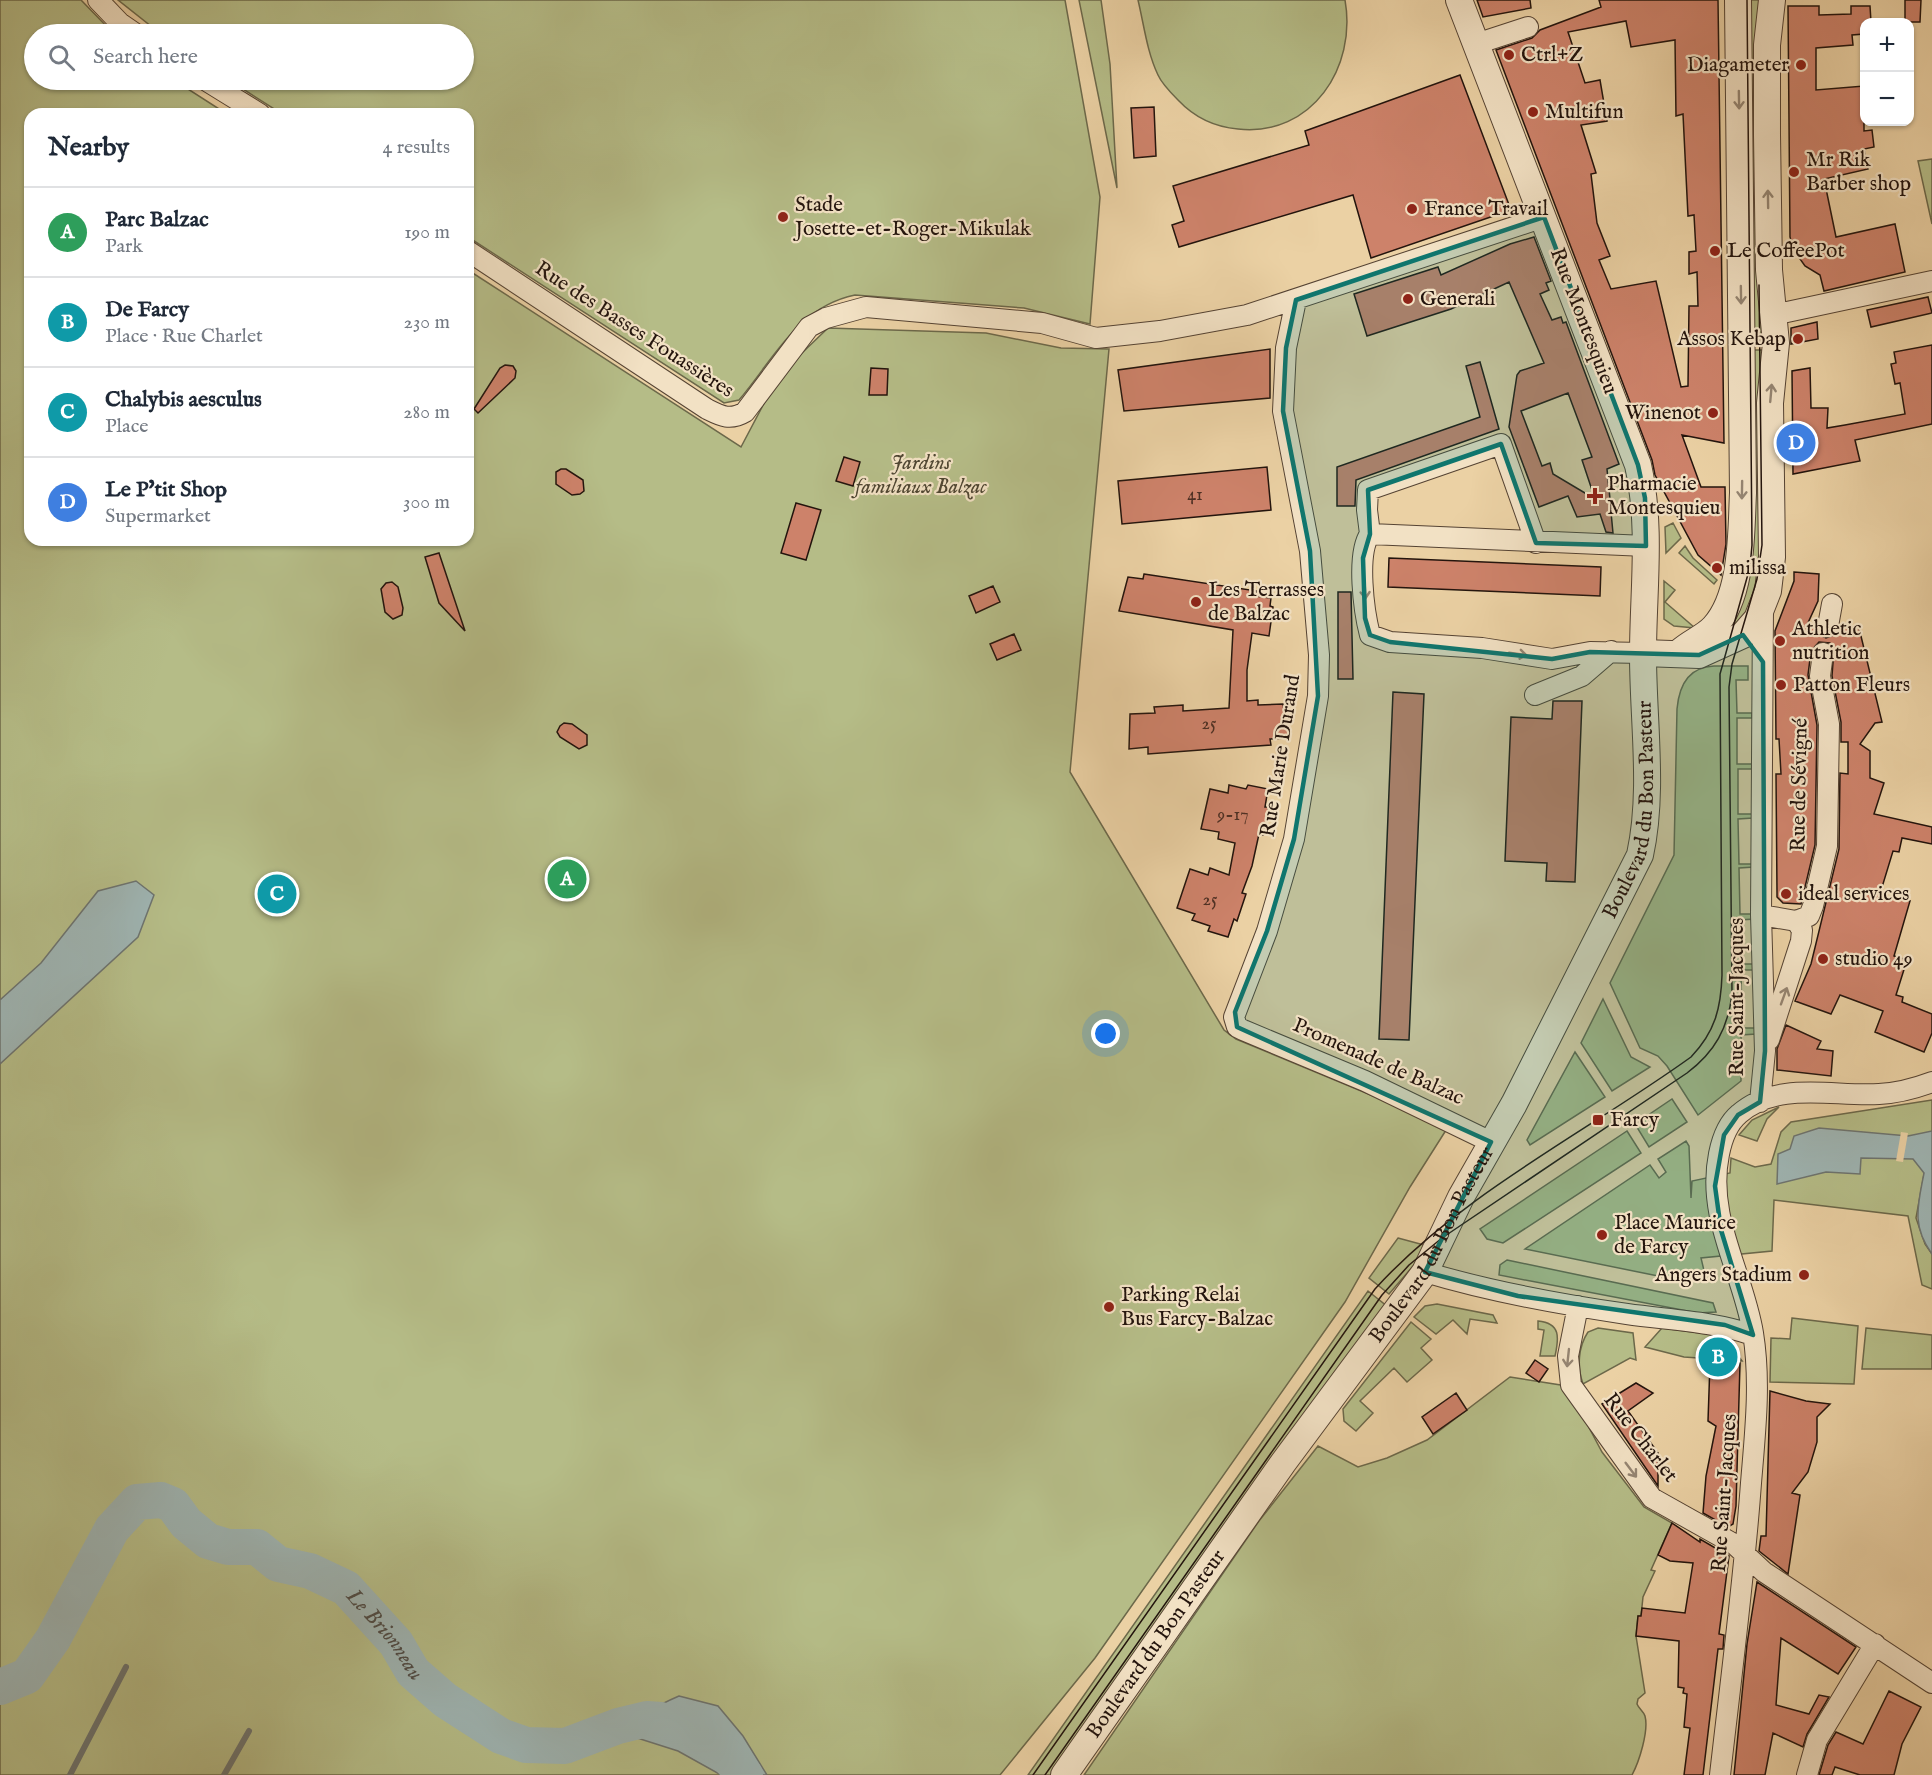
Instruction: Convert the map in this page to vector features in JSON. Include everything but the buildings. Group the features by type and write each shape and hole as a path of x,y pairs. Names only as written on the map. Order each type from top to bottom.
{"street":[{"path":"98,0 121,24"},
{"name":"Rue Montesquieu","path":"1459,0 1638,465 1645,498 1643,653"},
{"path":"1676,655 1706,634 1722,616 1740,556 1743,472 1738,0"},
{"path":"1536,543 1501,444 1368,490 1367,510 1370,534 1363,544 1363,558 1365,618 1370,635 1390,642 1482,648 1552,659 1611,651 1700,655 1743,635 1763,608 1772,574 1769,438 1775,351 1769,270 1767,45 1772,0"},
{"path":"1476,44 1528,27"},
{"path":"221,90 250,108"},
{"name":"Rue des Basses Fouassières","path":"474,255 707,409 727,418 736,417 745,412 809,327 826,318 866,307 1042,323 1096,338 1204,325 1296,300 1544,217"},
{"path":"1773,312 1787,312 1932,281"},
{"name":"Rue Marie Durand","path":"1243,1030 1237,1027 1235,1012 1267,932 1291,851 1304,789 1318,696 1319,655 1314,585 1301,501 1283,411 1286,348 1296,300"},
{"path":"1370,534 1646,546"},
{"path":"1828,626 1832,604"},
{"name":"Rue Saint-Jacques","path":"1720,1775 1745,1557 1755,1433 1753,1335 1721,1230 1716,1201 1716,1172 1724,1135 1730,1124 1738,1115 1761,1102 1765,1051 1761,915 1763,608"},
{"path":"1743,635 1756,647 1763,662"},
{"path":"1535,695 1582,676 1611,651"},
{"name":"Boulevard du Bon Pasteur","path":"1064,1775 1283,1463 1425,1272 1491,1142 1514,1104 1640,855 1646,815 1643,653"},
{"name":"Rue de Sévigné","path":"1796,921 1809,916 1814,906 1827,846 1829,724 1820,676 1823,653"},
{"path":"1761,915 1796,921 1802,930 1792,976 1765,1051"},
{"name":"Promenade de Balzac","path":"1243,1030 1365,1081 1491,1142"},
{"path":"1761,1102 1804,1092 1880,1094 1932,1082"},
{"path":"1425,1272 1480,1288 1578,1306 1725,1325 1753,1335"},
{"name":"Rue Charlet","path":"1578,1306 1567,1365 1574,1393 1652,1498 1734,1544 1745,1557 1932,1683"},
{"path":"1808,1775 1817,1740 1875,1644"}],"highlighted area":[{"path":"1544,217 1638,465 1645,498 1646,546 1536,543 1501,444 1368,490 1370,534 1363,558 1365,618 1370,635 1390,642 1552,659 1590,652 1699,655 1743,635 1763,662 1765,1051 1760,1102 1738,1115 1724,1135 1715,1186 1721,1230 1753,1335 1725,1325 1518,1296 1425,1272 1491,1142 1237,1027 1235,1012 1267,931 1294,839 1318,696 1310,551 1283,411 1286,348 1296,300"}],"green space":[{"name":"Jardins familiaux Balzac","path":"0,0 81,0 104,24 24,24 24,90 190,90 218,108 24,108 24,546 474,546 474,274 741,447 779,375 828,328 986,333 1061,348 1109,349 1070,772 1224,1030 1236,1039 1448,1127 1410,1187 1345,1302 1095,1658 1000,1775 0,1775"},
{"name":"Stade Josette-et-Roger-Mikulak","path":"118,0 1065,0 1100,197 1090,324 1024,308 855,295 835,301 802,323 788,337 739,400 724,403 474,241 474,108 273,108 245,90 474,90 474,24 148,24"},
{"path":"1079,0 1101,0 1110,64 1117,188"},
{"path":"1138,0 1345,0 1347,25 1344,50 1336,72 1324,93 1308,109 1288,122 1264,129 1238,129 1221,126 1205,120 1184,106 1162,82 1151,57"},
{"path":"1743,0 1761,0 1764,337 1746,337"},
{"path":"1932,159 1932,224 1918,161"},
{"path":"1746,350 1765,350 1766,559 1747,615 1724,634"},
{"path":"1673,523 1681,538 1666,553 1665,527"},
{"path":"1685,546 1693,558 1717,580 1714,584 1679,553"},
{"path":"1664,581 1675,590 1665,602 1695,628 1674,626 1664,619"},
{"path":"1748,666 1748,680 1736,680 1737,713 1752,713 1752,718 1737,718 1737,764 1753,764 1753,769 1738,769 1738,814 1753,814 1753,818 1738,819 1739,864 1754,864 1754,867 1739,868 1740,914 1754,914 1754,919 1740,920 1741,964 1755,964 1755,970 1741,970 1742,1028 1755,1028 1756,1034 1741,1035 1741,1081 1698,1115 1667,1066 1658,1056 1640,1048 1610,983 1674,855 1677,709 1680,693 1686,679 1691,674 1705,667"},
{"path":"1603,999 1631,1057 1650,1067 1612,1091 1581,1043"},
{"path":"1575,1052 1605,1097 1530,1145 1527,1140"},
{"path":"1672,1099 1687,1122 1649,1147 1635,1124"},
{"path":"1932,1100 1932,1131 1916,1218 1925,1244 1932,1254 1932,1289 1922,1285 1908,1216 1774,1200 1772,1251 1701,1258 1706,1279 1689,1281 1668,1278 1525,1249 1650,1165 1659,1178 1666,1172 1658,1159 1686,1141 1689,1146 1691,1198 1692,1181 1730,1173 1731,1158 1755,1167 1771,1164 1781,1132 1791,1122"},
{"path":"1779,1107 1767,1119 1757,1141 1739,1135 1752,1120"},
{"path":"1627,1131 1641,1153 1503,1243 1487,1239 1480,1229"},
{"path":"1398,1238 1424,1245 1414,1265 1389,1294 1369,1278"},
{"path":"1507,1260 1713,1303 1716,1312 1698,1313 1499,1275 1500,1265"},
{"path":"1368,1291 1388,1307 1052,1775 1028,1775"},
{"path":"1437,1304 1493,1315 1497,1323 1470,1319 1467,1334 1453,1320 1436,1334 1414,1317 1425,1306"},
{"path":"1792,1318 1858,1326 1854,1384 1770,1382 1771,1338 1790,1339"},
{"path":"1538,1321 1551,1325 1557,1332 1555,1356 1540,1356 1544,1330 1538,1329"},
{"path":"1411,1322 1431,1339 1421,1348 1432,1360 1407,1382 1394,1368 1360,1401 1373,1413 1356,1431 1344,1421 1343,1409"},
{"path":"1598,1328 1633,1333 1636,1360 1630,1358 1583,1384 1579,1364 1580,1351 1588,1332"},
{"path":"1662,1328 1723,1336 1742,1361 1684,1357 1645,1347"},
{"path":"1866,1328 1932,1335 1932,1369 1862,1369"},
{"path":"1510,1377 1567,1386 1602,1452 1644,1507 1672,1523 1651,1570 1655,1571 1643,1597 1641,1616 1638,1616 1636,1636 1645,1693 1638,1699 1637,1704 1645,1716 1646,1730 1632,1775 1084,1775 1259,1521 1318,1446 1358,1467 1387,1458 1427,1440"}],"water":[{"path":"136,881 154,895 138,937 0,1064 0,1000 41,963 98,891"},
{"path":"1819,1128 1908,1136 1932,1131 1932,1254 1921,1234 1918,1215 1924,1173 1913,1159 1861,1158 1860,1174 1826,1172 1777,1184 1778,1154 1790,1149 1794,1136"},
{"path":"679,1696 718,1706 743,1736 767,1775 721,1775 678,1751 634,1737 645,1716"}],"pier":[{"path":"1901,1132 1908,1133 1903,1162 1896,1161"}],"waterway":[{"name":"Le Brionneau","path":"0,1687 27,1676 53,1639 112,1529 137,1502 161,1500 173,1505 186,1523 208,1541 228,1547 257,1547 278,1564 310,1571 346,1588 396,1643 413,1672 445,1700 501,1736 526,1745 565,1746 618,1726 647,1719 661,1720 694,1729 723,1752 745,1775"},
{"path":"70,1775 126,1667"},
{"path":"224,1775 249,1731"}],"tram line":[{"path":"1033,1775 1375,1289 1446,1223 1485,1194 1691,1057 1711,1029 1718,1009 1722,975 1720,674 1750,567 1752,545 1747,0"},
{"path":"1045,1775 1382,1295 1409,1265 1442,1238 1687,1073 1705,1057 1723,1028 1732,994 1729,687 1732,664 1757,579 1762,545 1759,285"}],"place":[{"name":"Ctrl+Z","path":"1509,55"},
{"name":"Diagameter","path":"1801,65"},
{"name":"Multifun","path":"1533,112"},
{"name":"Mr Rik Barber shop","path":"1794,172"},
{"name":"France Travail","path":"1412,209"},
{"name":"Stade Josette-et-Roger-Mikulak","path":"783,217"},
{"name":"Le CoffeePot","path":"1715,251"},
{"name":"Generali","path":"1408,299"},
{"name":"Assos Kebap","path":"1798,339"},
{"name":"Winenot","path":"1713,413"},
{"name":"Le P'tit Shop","path":"1796,443"},
{"name":"Pharmacie Montesquieu","path":"1595,496"},
{"name":"milissa","path":"1717,568"},
{"name":"Les Terrasses de Balzac","path":"1196,602"},
{"name":"Athletic nutrition","path":"1780,641"},
{"name":"Patton Fleurs","path":"1781,685"},
{"name":"Parc Balzac","path":"567,879"},
{"name":"Chalybis aesculus","path":"277,894"},
{"name":"ideal services","path":"1786,894"},
{"name":"studio 49","path":"1823,959"},
{"name":"Farcy","path":"1598,1120"},
{"name":"Place Maurice de Farcy","path":"1602,1235"},
{"name":"Angers Stadium","path":"1804,1275"},
{"name":"Parking Relai Bus Farcy-Balzac","path":"1109,1307"},
{"name":"De Farcy","path":"1718,1357"}]}
